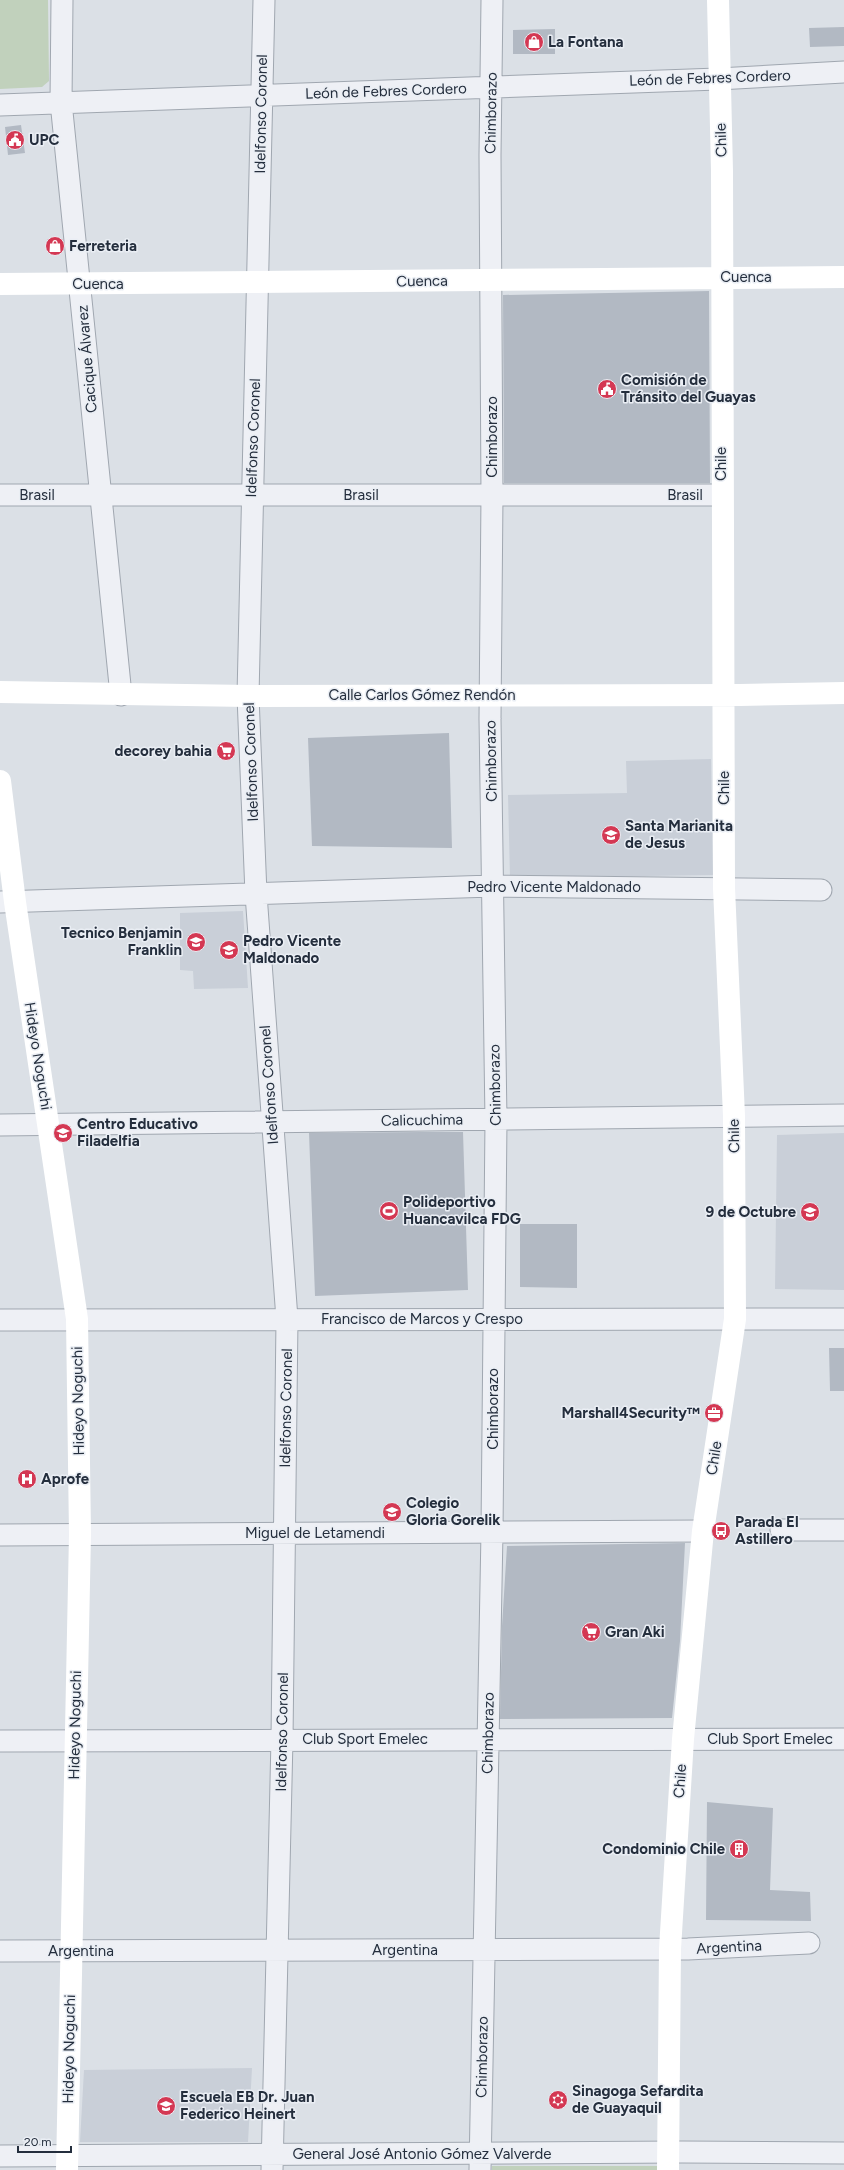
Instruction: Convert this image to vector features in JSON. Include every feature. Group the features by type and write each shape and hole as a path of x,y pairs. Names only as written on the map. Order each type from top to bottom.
{"main road":[{"name":"Chile","path":"668,2161 670,1949 690,1739 703,1531 735,1319 734,1116 724,888 724,694 721,495 722,171 706,0"},
{"name":"Chile","path":"715,85 718,0"},
{"name":"Cuenca","path":"0,284 844,277"},
{"name":"Calle Carlos Gómez Rendón","path":"0,692 248,696 844,693"},
{"name":"Hideyo Noguchi","path":"0,781 7,902 49,1124 77,1320 80,1534 67,2163"}],"street":[{"name":"Cacique Álvarez","path":"62,0 61,102 81,284 100,495 121,695"},
{"name":"Idelfonso Coronel","path":"264,0 248,696 256,894 271,1122 287,1319 282,1739 272,2162"},
{"name":"Chimborazo","path":"480,2162 492,1532 496,1120 490,694 492,495 492,0"},
{"name":"León de Febres Cordero","path":"0,105 492,86 715,85 844,72"},
{"name":"Brasil","path":"0,495 721,495"},
{"name":"Pedro Vicente Maldonado","path":"7,902 492,886 821,890"},
{"name":"Calicuchima","path":"0,1125 844,1115"},
{"name":"Francisco de Marcos y Crespo","path":"0,1320 844,1319"},
{"path":"781,1530 844,1530"},
{"name":"Miguel de Letamendi","path":"0,1535 703,1531"},
{"name":"Club Sport Emelec","path":"0,1740 488,1738 844,1739"},
{"name":"Argentina","path":"0,1952 670,1949 809,1943"},
{"name":"General José Antonio Gómez Valverde","path":"0,2156 67,2163 480,2162 668,2161 844,2153"}],"shaded area":[{"name":"Santa Marianita de Jesus","path":"711,759 713,875 510,878 508,795 627,793 626,761"},
{"path":"243,911 248,988 194,989 193,971 180,970 180,913"},
{"name":"9 de Octubre","path":"844,1133 844,1290 775,1289 777,1135"},
{"name":"Escuela EB Dr. Juan Federico Heinert","path":"252,2068 248,2142 80,2142 84,2070"}],"green space":[{"path":"0,0 48,0 49,81 42,87 0,89"},
{"path":"492,2166 665,2166 665,2170 492,2170"}],"building":[{"path":"844,27 844,46 810,47 809,28"},
{"name":"La Fontana","path":"555,29 555,54 513,54 513,30"},
{"name":"UPC","path":"21,125 25,153 8,155 5,127"},
{"name":"Comisión de Tránsito del Guayas","path":"709,291 710,483 504,483 503,295"},
{"path":"449,733 452,848 312,846 308,738"},
{"name":"Polideportivo Huancavilca FDG","path":"463,1132 468,1290 315,1296 309,1133"},
{"path":"520,1224 577,1224 577,1288 520,1287"},
{"path":"829,1348 844,1348 844,1391 830,1391"},
{"name":"Gran Aki","path":"685,1543 680,1641 672,1718 500,1719 502,1626 507,1546"},
{"name":"Condominio Chile","path":"707,1802 773,1808 770,1890 810,1892 811,1921 706,1920"}],"place":[{"name":"La Fontana","path":"534,42"},
{"name":"UPC","path":"15,140"},
{"name":"Ferreteria","path":"55,246"},
{"name":"Comisión de Tránsito del Guayas","path":"607,389"},
{"name":"decorey bahia","path":"226,751"},
{"name":"Santa Marianita de Jesus","path":"611,835"},
{"name":"Tecnico Benjamin Franklin","path":"196,942"},
{"name":"Pedro Vicente Maldonado","path":"229,950"},
{"name":"Centro Educativo Filadelfia","path":"63,1133"},
{"name":"Polideportivo Huancavilca FDG","path":"389,1211"},
{"name":"9 de Octubre","path":"810,1212"},
{"name":"Marshall4Security™","path":"714,1413"},
{"name":"Aprofe","path":"27,1479"},
{"name":"Colegio Gloria Gorelik","path":"392,1512"},
{"name":"Parada El Astillero","path":"721,1531"},
{"name":"Gran Aki","path":"591,1632"},
{"name":"Condominio Chile","path":"739,1849"},
{"name":"Sinagoga Sefardita de Guayaquil","path":"558,2100"},
{"name":"Escuela EB Dr. Juan Federico Heinert","path":"166,2106"}]}
